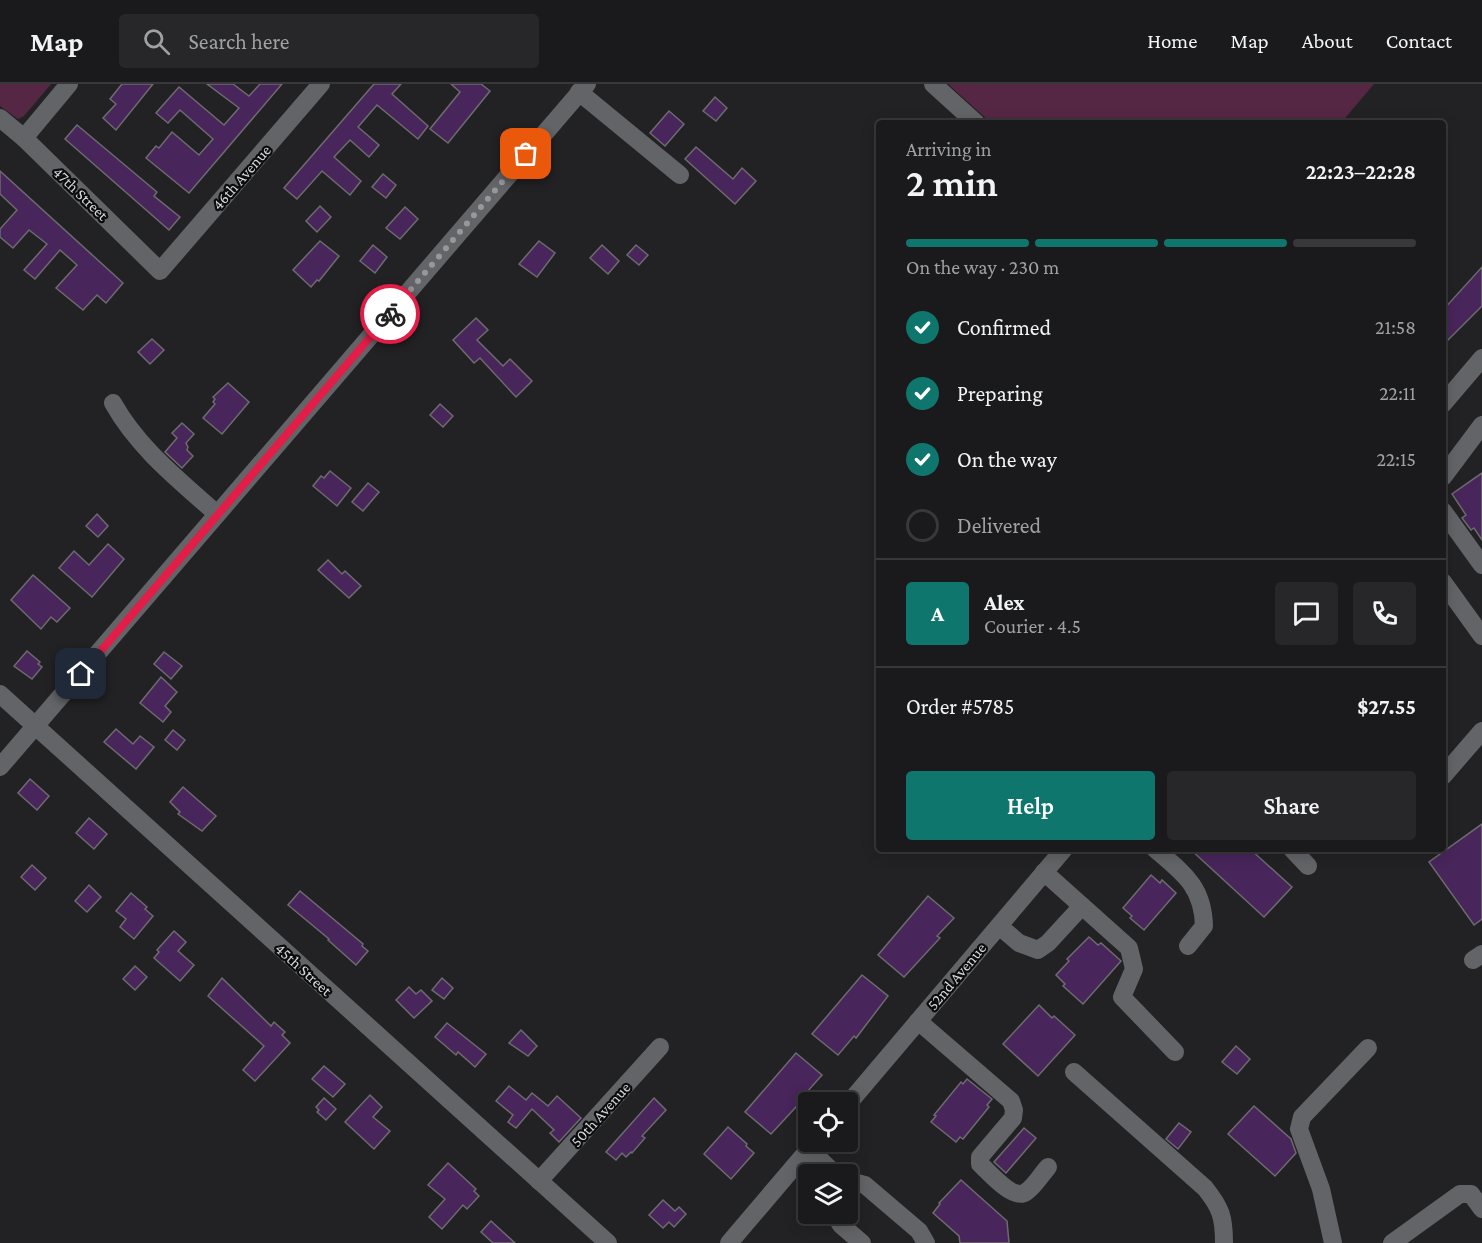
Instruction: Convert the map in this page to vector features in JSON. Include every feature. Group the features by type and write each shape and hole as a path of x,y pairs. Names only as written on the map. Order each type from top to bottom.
{"street":[{"path":"24,138 69,84"},
{"name":"46th Avenue","path":"160,271 321,84"},
{"path":"933,84 973,120"},
{"path":"0,767 583,88 680,175"},
{"name":"47th Street","path":"0,118 24,138 160,271"},
{"path":"1446,400 1482,358"},
{"path":"113,403 123,422 147,451 217,514"},
{"path":"1446,473 1482,425"},
{"path":"1446,515 1482,565"},
{"path":"1446,586 1482,636"},
{"name":"45th Street","path":"0,694 608,1243"},
{"path":"1446,773 1482,731"},
{"name":"52nd Avenue","path":"858,1092 1061,852"},
{"path":"1159,852 1188,876 1204,908 1204,926 1188,946"},
{"path":"1295,852 1308,866"},
{"path":"1044,872 1129,948 1134,969 1122,997 1175,1052"},
{"path":"999,926 1019,943 1038,950 1048,944 1082,906"},
{"path":"918,1021 1011,1101 1014,1110 1012,1118 980,1157 980,1164 1012,1193 1019,1194 1025,1193 1048,1167"},
{"name":"50th Avenue","path":"539,1181 660,1047"},
{"path":"1332,1243 1321,1189 1299,1129 1302,1117 1368,1048"},
{"path":"1074,1072 1205,1188 1218,1205 1224,1222 1224,1243"},
{"path":"729,1243 806,1152"},
{"path":"818,1152 827,1164"},
{"path":"858,1183 865,1185 920,1231 926,1243"},
{"path":"1392,1243 1460,1194 1471,1194 1482,1209"},
{"path":"840,1224 862,1243"}],"shaded area":[{"path":"0,84 51,84 24,116 18,119 0,106"},
{"path":"948,84 1374,84 1344,120 988,120"}],"building":[{"path":"122,84 153,84 116,130 103,118 116,104 110,99"},
{"path":"207,84 233,84 249,96 260,84 282,84 189,193 146,158 156,146 159,148 172,132 199,155 213,139 180,110 168,123 156,113 179,87 224,125 239,108"},
{"path":"374,84 401,84 392,94 428,126 418,139 377,105 358,127 379,145 369,157 350,140 334,157 361,181 350,195 322,171 297,199 284,188"},
{"path":"451,84 481,84 490,91 448,143 430,129 460,92"},
{"path":"715,97 727,108 716,121 703,111"},
{"path":"669,111 684,124 665,146 650,133"},
{"path":"77,125 157,192 154,196 180,217 169,230 65,139"},
{"path":"696,147 733,179 742,168 756,181 735,204 685,159"},
{"path":"0,171 123,283 106,303 97,295 83,310 56,288 77,265 60,250 35,279 24,270 47,244 29,230 13,248 0,237 0,229 17,210 0,194"},
{"path":"383,174 396,185 386,198 372,187"},
{"path":"320,206 331,217 317,232 306,221"},
{"path":"405,207 418,219 400,239 386,228"},
{"path":"320,241 339,256 319,281 317,280 311,287 293,270"},
{"path":"539,241 555,253 537,277 519,264"},
{"path":"373,245 387,257 375,273 360,261"},
{"path":"602,245 619,261 608,274 590,258"},
{"path":"636,245 648,255 639,265 627,255"},
{"path":"1482,267 1482,306 1446,342 1446,307"},
{"path":"476,318 488,330 477,340 503,366 510,359 532,381 516,397 480,358 474,363 453,340"},
{"path":"152,339 164,350 150,364 138,352"},
{"path":"228,383 249,402 222,434 203,418 215,404 213,397"},
{"path":"440,404 453,416 443,427 430,415"},
{"path":"182,423 194,434 186,443 187,450 193,456 182,468 165,452 177,438 172,433"},
{"path":"330,471 351,488 337,506 313,486 321,476 324,478"},
{"path":"1482,473 1482,540 1474,528 1471,530 1462,518 1466,515 1452,494"},
{"path":"368,483 379,492 363,511 352,502"},
{"path":"97,514 108,526 98,537 86,526"},
{"path":"108,544 124,559 92,597 59,568 74,551 89,565"},
{"path":"328,560 342,574 345,571 361,586 349,598 318,570"},
{"path":"33,575 70,608 57,622 51,617 41,629 11,600"},
{"path":"27,651 40,662 38,664 42,667 32,679 14,666"},
{"path":"164,652 182,666 171,679 154,664"},
{"path":"161,677 177,692 165,706 171,712 163,722 140,703"},
{"path":"116,729 133,744 140,736 154,747 136,769 104,742"},
{"path":"173,730 185,740 177,750 165,740"},
{"path":"30,779 49,796 37,810 18,793"},
{"path":"183,787 216,816 202,831 178,814 180,812 170,802"},
{"path":"89,818 107,834 94,849 76,833"},
{"path":"1482,824 1482,919 1474,925 1429,862"},
{"path":"1193,852 1253,852 1292,887 1264,917"},
{"path":"32,865 46,878 35,890 21,877"},
{"path":"1151,875 1160,883 1162,880 1176,893 1144,930 1130,918 1132,916 1123,908"},
{"path":"89,885 101,897 87,912 75,901"},
{"path":"300,891 363,944 362,946 368,951 356,965 288,905"},
{"path":"131,893 147,907 145,909 153,916 134,939 120,927 126,919 116,911"},
{"path":"928,896 954,918 937,936 940,938 904,977 878,955"},
{"path":"174,931 186,942 178,951 194,965 180,981 154,958 159,952 157,950"},
{"path":"1089,937 1098,945 1101,943 1121,961 1083,1004 1063,986 1065,984 1056,975 1069,961 1067,959"},
{"path":"135,966 147,977 135,990 123,979"},
{"path":"862,975 888,996 856,1038 854,1036 838,1055 812,1034"},
{"path":"222,978 271,1026 274,1022 285,1032 282,1035 290,1043 255,1081 243,1070 264,1046 208,996"},
{"path":"442,978 453,988 444,999 432,990"},
{"path":"409,987 416,994 421,990 432,1001 414,1018 396,1000"},
{"path":"1039,1005 1075,1035 1038,1076 1003,1044"},
{"path":"447,1023 486,1054 475,1067 435,1037"},
{"path":"521,1030 537,1046 528,1056 509,1043"},
{"path":"1236,1046 1250,1059 1237,1074 1222,1062"},
{"path":"796,1053 822,1075 807,1092 798,1092 798,1105 771,1134 745,1112"},
{"path":"324,1066 345,1084 333,1097 312,1079"},
{"path":"967,1079 992,1099 987,1105 989,1107 963,1139 960,1137 956,1142 931,1122 961,1082 963,1084"},
{"path":"509,1086 526,1100 532,1093 548,1106 557,1096 581,1118 559,1142 550,1133 554,1130 532,1109 516,1128 508,1122 513,1115 496,1101"},
{"path":"370,1095 382,1107 373,1117 390,1131 374,1149 345,1122"},
{"path":"324,1098 336,1109 326,1120 317,1112 319,1110 316,1107"},
{"path":"654,1098 666,1110 642,1136 645,1138 632,1153 626,1157 622,1153 616,1160 606,1152"},
{"path":"1254,1106 1291,1139 1296,1153 1275,1176 1228,1134"},
{"path":"1179,1123 1191,1132 1178,1149 1166,1139"},
{"path":"728,1127 754,1153 731,1179 704,1154"},
{"path":"1024,1128 1036,1138 1006,1173 994,1162"},
{"path":"448,1163 476,1189 474,1191 479,1196 467,1209 463,1205 442,1229 429,1217 445,1199 428,1185"},
{"path":"961,1180 1007,1221 1009,1243 960,1243 959,1236 933,1213 939,1203"},
{"path":"663,1200 675,1211 679,1207 686,1214 674,1227 669,1222 663,1228 649,1215"},
{"path":"491,1221 515,1243 493,1243 481,1232"}],"way so far":[{"path":"390,314 526,154"}],"route":[{"path":"81,674 390,314"}]}
